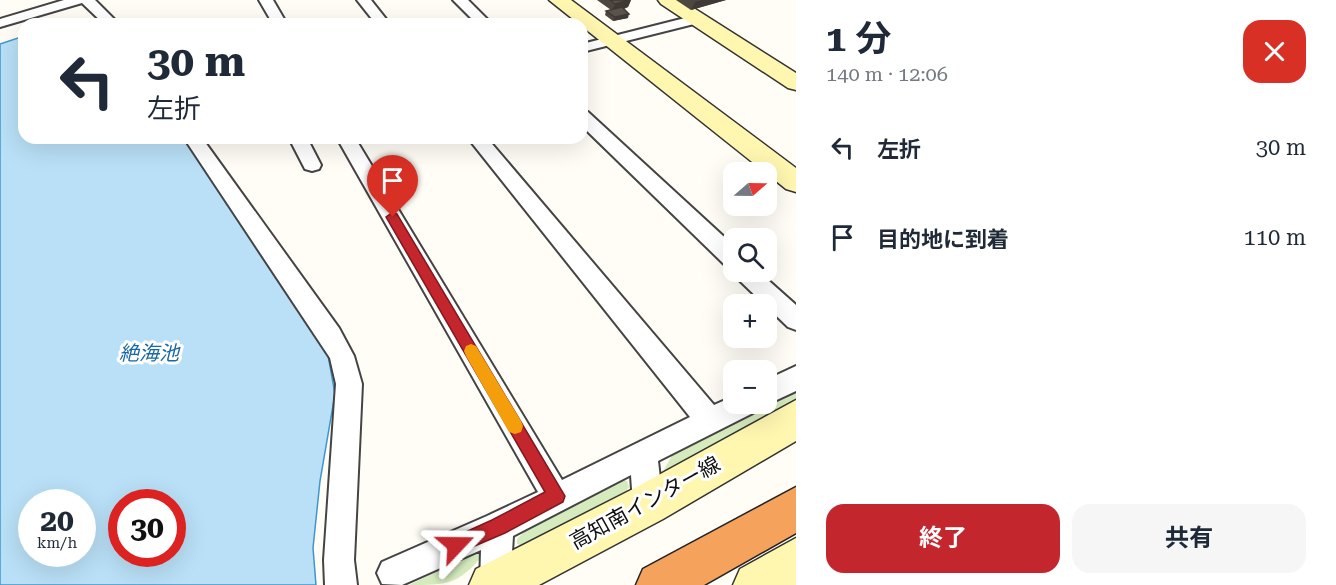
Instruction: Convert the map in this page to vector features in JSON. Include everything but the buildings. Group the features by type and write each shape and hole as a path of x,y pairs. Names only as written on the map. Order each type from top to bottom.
{"highway":[{"path":"659,585 796,509"}],"street":[{"path":"21,0 31,14"},
{"path":"0,23 78,0"},
{"path":"87,0 106,18"},
{"path":"266,0 276,18"},
{"path":"364,0 378,18"},
{"path":"460,0 479,18"},
{"path":"559,0 582,18"},
{"path":"668,0 796,83"},
{"path":"588,47 697,19"},
{"path":"588,23 796,182"},
{"path":"588,122 723,250"},
{"path":"205,144 342,356 349,384 339,560 341,585"},
{"path":"301,144 312,165"},
{"path":"350,144 556,496"},
{"path":"482,144 709,420"},
{"path":"756,282 796,320"},
{"path":"777,388 796,378"},
{"path":"393,573 498,527 723,414"},
{"name":"高知南インター線","path":"494,584 648,504 796,419"},
{"path":"644,455 648,504"},
{"path":"494,584 498,527"},
{"path":"756,585 796,561"}],"green space":[{"path":"796,392 796,400 777,410 777,401"},
{"path":"751,414 770,414 661,475 674,452"},
{"path":"622,480 627,481 629,487 621,499 522,546 517,544 517,539 540,516"},
{"path":"482,550 483,555 459,578 433,585 409,585"}],"water":[{"name":"絶海池","path":"18,38 18,144 188,144 328,355 335,394 320,481 313,548 316,585 0,585 0,44"}],"slow traffic":[{"path":"471,351 515,426"}],"route":[{"path":"393,217 556,496 498,527 456,545"}]}
